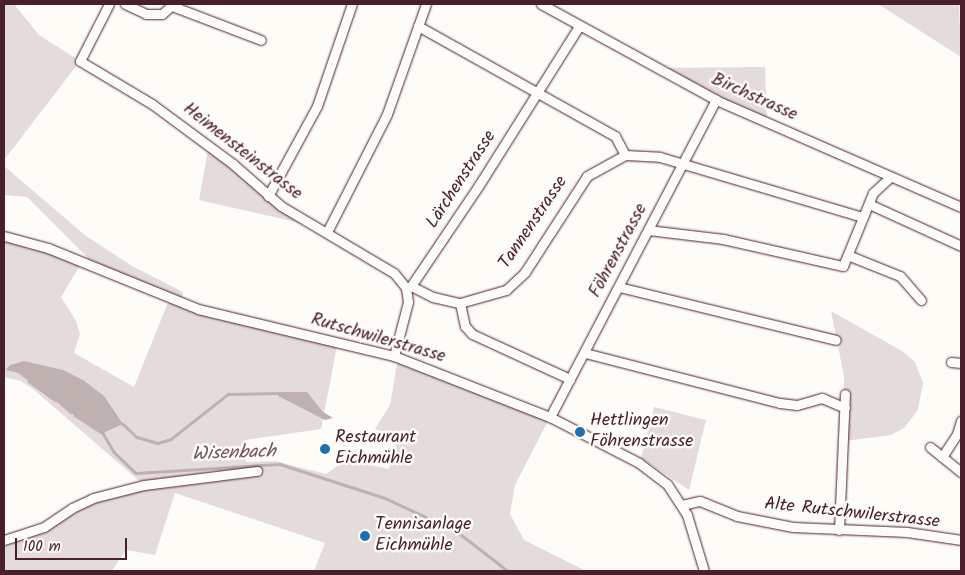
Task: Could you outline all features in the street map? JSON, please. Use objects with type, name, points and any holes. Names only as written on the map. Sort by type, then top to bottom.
[{"type":"street","name":"Heimensteinstrasse","points":[[109,4],[80,61],[181,125],[234,164],[268,196],[394,273],[408,287]]},
{"type":"street","points":[[125,4],[146,14],[162,14],[172,5],[261,40]]},
{"type":"street","points":[[268,196],[317,106],[352,4]]},
{"type":"street","points":[[327,232],[387,114],[426,4]]},
{"type":"street","name":"Birchstrasse","points":[[541,4],[716,100],[961,207]]},
{"type":"street","points":[[418,26],[615,136],[625,155]]},
{"type":"street","name":"Lärchenstrasse","points":[[408,287],[538,92],[579,26]]},
{"type":"street","name":"Föhrenstrasse","points":[[550,417],[716,100]]},
{"type":"street","name":"Tannenstrasse","points":[[408,287],[433,297],[460,303],[506,290],[524,272],[587,176],[625,155],[650,155],[862,217]]},
{"type":"street","points":[[648,230],[723,238],[843,266],[850,256],[862,217],[873,193],[890,177]]},
{"type":"street","points":[[869,204],[961,246]]},
{"type":"street","name":"Rutschwilerstrasse","points":[[4,236],[48,248],[198,309],[394,356],[550,417],[655,474],[667,484],[682,505],[704,571]]},
{"type":"street","points":[[850,256],[900,276],[921,300]]},
{"type":"street","points":[[394,356],[408,302],[408,287]]},
{"type":"street","points":[[619,287],[836,340]]},
{"type":"street","points":[[460,303],[465,326],[472,334],[570,379]]},
{"type":"street","points":[[585,353],[780,403],[797,405],[822,398],[845,408]]},
{"type":"street","points":[[952,362],[961,363]]},
{"type":"street","points":[[839,530],[845,394]]},
{"type":"street","points":[[942,457],[957,434],[961,421]]},
{"type":"street","points":[[930,447],[961,472]]},
{"type":"street","points":[[4,540],[44,527],[72,508],[93,498],[144,485],[257,471]]},
{"type":"street","name":"Alte Rutschwilerstrasse","points":[[682,505],[700,502],[765,523],[839,530],[907,532],[961,540]]},
{"type":"shaded area","points":[[4,4],[14,4],[39,35],[80,61],[4,160]]},
{"type":"shaded area","points":[[878,4],[959,4],[961,57]]},
{"type":"shaded area","points":[[765,67],[767,122],[654,68]]},
{"type":"shaded area","points":[[209,145],[268,196],[318,227],[199,200]]},
{"type":"shaded area","points":[[4,166],[86,236],[132,266],[183,292],[181,304],[338,341],[321,429],[245,440],[246,462],[275,461],[326,474],[346,460],[389,469],[398,437],[375,429],[390,405],[398,358],[550,417],[515,485],[510,514],[524,540],[586,571],[314,571],[325,543],[175,493],[155,555],[126,550],[112,571],[4,571],[4,540],[24,535],[72,508],[144,485],[33,389],[21,381],[4,377],[4,236],[82,262],[61,297],[76,321],[80,334],[74,353],[134,387],[169,300],[90,266],[90,260],[27,197],[4,195]],"holes":[[[289,392],[307,392],[321,417],[278,396]]]},
{"type":"shaded area","points":[[831,311],[902,351],[915,362],[923,383],[918,410],[904,428],[891,435],[844,441],[844,376]]},
{"type":"shaded area","points":[[24,361],[63,370],[83,380],[104,396],[123,424],[103,433],[94,430],[18,373],[6,370],[10,365]]},
{"type":"shaded area","points":[[278,392],[307,392],[323,412],[333,418],[325,420],[278,396]]},
{"type":"shaded area","points":[[654,407],[706,420],[689,490],[641,458]]},
{"type":"waterway","name":"Wisenbach","points":[[29,381],[55,400]]},
{"type":"waterway","points":[[123,424],[137,437],[158,443],[171,439],[228,394],[278,393]]},
{"type":"waterway","name":"Wisenbach","points":[[62,404],[71,412]]},
{"type":"waterway","name":"Wisenbach","points":[[75,415],[103,433],[114,452],[136,473],[280,464],[385,498],[411,510],[459,533],[508,571]]},
{"type":"place","name":"Hettlingen Föhrenstrasse","points":[[580,432]]},
{"type":"place","name":"Restaurant Eichmühle","points":[[325,449]]},
{"type":"place","name":"Tennisanlage Eichmühle","points":[[365,536]]}]
